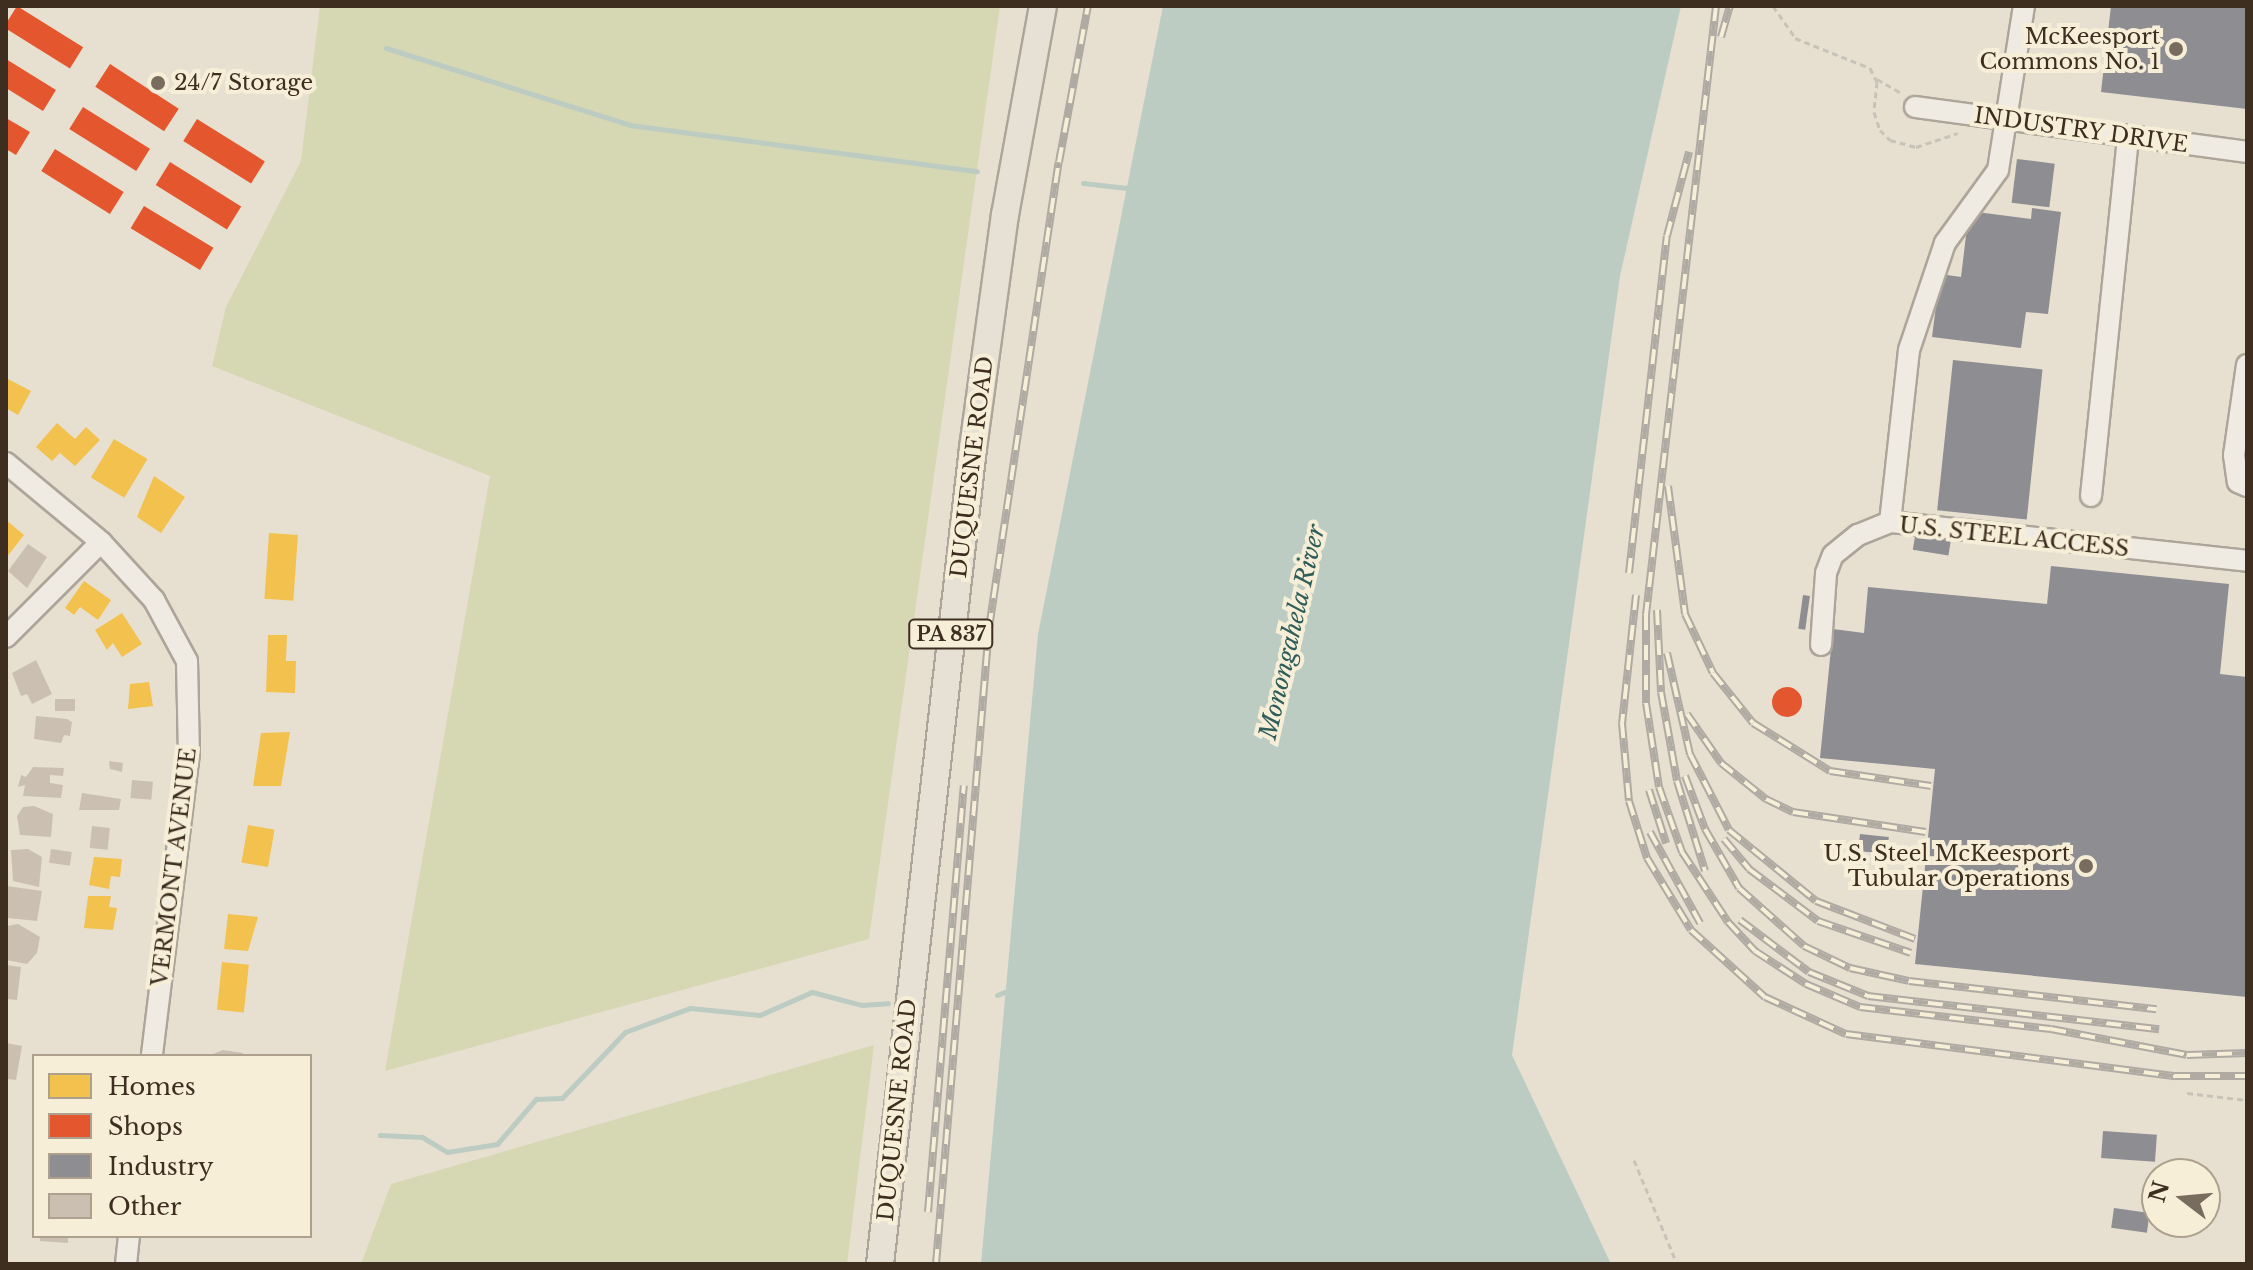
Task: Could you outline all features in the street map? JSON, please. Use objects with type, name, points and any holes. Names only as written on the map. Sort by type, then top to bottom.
[{"type":"main road","name":"DUQUESNE ROAD","points":[[880,1264],[973,448],[1005,215],[1043,6]]},
{"type":"street","points":[[1890,522],[1902,389],[1912,339],[1945,243],[1998,170],[2009,120],[2024,6]]},
{"type":"street","name":"INDUSTRY DRIVE","points":[[1915,107],[2247,152]]},
{"type":"street","points":[[2091,496],[2128,136]]},
{"type":"street","points":[[2247,365],[2234,455],[2238,482],[2247,486]]},
{"type":"street","name":"VERMONT AVENUE","points":[[6,463],[101,542],[154,600],[187,661],[189,753],[152,1054]]},
{"type":"street","name":"U.S. STEEL ACCESS","points":[[1821,645],[1826,573],[1833,555],[1858,535],[1890,522],[2247,561]]},
{"type":"street","points":[[6,637],[101,542]]},
{"type":"street","points":[[126,1264],[129,1238]]},
{"type":"path","points":[[1875,78],[1896,88],[1915,107]]},
{"type":"path","points":[[2187,1093],[2247,1100]]},
{"type":"path","points":[[1634,1160],[1677,1264]]},
{"type":"green space","points":[[320,6],[1000,6],[869,939],[385,1071],[490,476],[212,366],[226,307],[301,161]]},
{"type":"green space","points":[[874,1045],[847,1264],[361,1264],[391,1184]]},
{"type":"water","name":"Monongahela River","points":[[1163,6],[1681,6],[1620,276],[1512,1055],[1611,1264],[981,1264],[1038,634]]},
{"type":"building: Homes","points":[[6,378],[31,391],[18,415],[6,408]]},
{"type":"building: Homes","points":[[57,423],[75,439],[86,427],[100,440],[75,466],[60,453],[52,461],[36,447]]},
{"type":"building: Homes","points":[[114,439],[147,459],[124,498],[91,478]]},
{"type":"building: Homes","points":[[154,476],[185,497],[161,533],[137,517]]},
{"type":"building: Homes","points":[[6,520],[24,535],[6,558]]},
{"type":"building: Homes","points":[[269,533],[298,535],[293,601],[264,599]]},
{"type":"building: Homes","points":[[84,581],[111,600],[98,620],[80,607],[74,615],[65,608]]},
{"type":"building: Homes","points":[[122,613],[142,644],[122,657],[113,643],[107,650],[95,630]]},
{"type":"building: Homes","points":[[268,635],[287,635],[286,661],[296,661],[295,693],[266,692]]},
{"type":"building: Homes","points":[[149,682],[153,706],[128,709],[130,684]]},
{"type":"building: Homes","points":[[290,732],[281,786],[253,786],[261,733]]},
{"type":"building: Homes","points":[[248,825],[275,830],[268,867],[241,862]]},
{"type":"building: Homes","points":[[94,857],[122,859],[120,877],[111,876],[109,889],[89,885]]},
{"type":"building: Homes","points":[[88,896],[111,896],[109,907],[117,908],[113,930],[84,928]]},
{"type":"building: Homes","points":[[228,914],[258,917],[248,951],[224,949]]},
{"type":"building: Homes","points":[[222,962],[249,965],[244,1013],[217,1010]]},
{"type":"building: Shops","points":[[17,6],[83,47],[70,69],[6,29]]},
{"type":"building: Shops","points":[[6,59],[56,90],[43,111],[6,88]]},
{"type":"building: Shops","points":[[110,64],[179,109],[164,131],[95,87]]},
{"type":"building: Shops","points":[[83,107],[150,149],[136,171],[69,129]]},
{"type":"building: Shops","points":[[6,118],[30,132],[16,155],[6,149]]},
{"type":"building: Shops","points":[[197,119],[265,161],[251,183],[183,141]]},
{"type":"building: Shops","points":[[55,149],[124,192],[110,214],[41,171]]},
{"type":"building: Shops","points":[[170,162],[241,207],[227,229],[156,185]]},
{"type":"building: Shops","points":[[144,206],[213,248],[200,270],[131,228]]},
{"type":"building: Shops","points":[[1787,687],[1793,688],[1801,696],[1801,708],[1793,716],[1787,717],[1781,716],[1773,708],[1772,702],[1773,696],[1781,688]]},
{"type":"building: Industry","name":"McKeesport Commons No. 1","points":[[2111,6],[2247,6],[2247,109],[2101,92]]},
{"type":"building: Industry","points":[[2017,159],[2055,164],[2049,207],[2012,203]]},
{"type":"building: Industry","points":[[2032,208],[2061,212],[2048,314],[2026,312],[2021,348],[1932,337],[1940,274],[1961,277],[1969,211],[2031,219]]},
{"type":"building: Industry","points":[[1953,360],[2043,369],[2027,520],[1937,510]]},
{"type":"building: Industry","points":[[1916,530],[1952,536],[1948,555],[1913,550]]},
{"type":"building: Industry","name":"U.S. Steel McKeesport Tubular Operations","points":[[2051,566],[2229,584],[2220,674],[2247,677],[2247,997],[1915,964],[1935,769],[1820,758],[1833,629],[1864,633],[1868,587],[2047,604]]},
{"type":"building: Industry","points":[[1803,595],[1810,596],[1805,630],[1798,629]]},
{"type":"building: Industry","points":[[1860,834],[1889,837],[1887,854],[1858,851]]},
{"type":"building: Industry","points":[[2103,1131],[2157,1135],[2155,1158],[2141,1158],[2141,1161],[2101,1158]]},
{"type":"building: Industry","points":[[2114,1208],[2141,1212],[2141,1232],[2111,1228]]},
{"type":"building: Other","points":[[28,544],[47,557],[27,588],[8,571]]},
{"type":"building: Other","points":[[36,660],[52,694],[32,704],[27,694],[21,696],[12,673]]},
{"type":"building: Other","points":[[55,699],[75,699],[75,711],[55,711]]},
{"type":"building: Other","points":[[36,716],[67,719],[72,722],[70,736],[64,735],[61,743],[34,739]]},
{"type":"building: Other","points":[[109,761],[123,763],[122,772],[110,769]]},
{"type":"building: Other","points":[[33,767],[64,768],[63,776],[50,775],[50,783],[63,785],[61,798],[23,796],[25,785],[18,787],[21,775],[26,777]]},
{"type":"building: Other","points":[[132,780],[153,782],[151,800],[130,798]]},
{"type":"building: Other","points":[[82,793],[121,799],[119,810],[79,810]]},
{"type":"building: Other","points":[[34,806],[53,814],[51,837],[20,835],[17,816],[23,807]]},
{"type":"building: Other","points":[[92,826],[110,828],[108,850],[90,848]]},
{"type":"building: Other","points":[[28,849],[42,857],[39,887],[13,881],[11,850]]},
{"type":"building: Other","points":[[51,849],[72,852],[70,866],[49,863]]},
{"type":"building: Other","points":[[7,886],[42,891],[37,921],[8,918]]},
{"type":"building: Other","points":[[18,924],[40,937],[37,953],[27,964],[6,960],[7,926]]},
{"type":"building: Other","points":[[6,965],[21,967],[17,1000],[6,999]]},
{"type":"building: Other","points":[[6,1043],[22,1046],[16,1080],[6,1079]]},
{"type":"building: Other","points":[[223,1050],[243,1053],[243,1054],[213,1054]]},
{"type":"building: Other","points":[[40,1238],[68,1238],[68,1243],[40,1241]]},
{"type":"waterway","points":[[386,48],[630,125],[977,171]]},
{"type":"waterway","points":[[1083,183],[1127,188]]},
{"type":"waterway","points":[[380,1135],[422,1137],[447,1152],[497,1144],[536,1099],[562,1098],[625,1032],[690,1008],[760,1015],[812,992],[862,1005],[888,1003]]},
{"type":"waterway","points":[[997,995],[1005,992]]},
{"type":"railway","points":[[936,1264],[989,628],[1059,162],[1088,6]]},
{"type":"railway","points":[[1716,6],[1646,615],[1646,703],[1659,787],[1682,852],[1728,922],[1755,951],[1806,984],[1860,1007],[2051,1029],[2187,1055],[2247,1053]]},
{"type":"railway","points":[[1721,37],[1730,6]]},
{"type":"railway","points":[[1629,573],[1667,236],[1689,152]]},
{"type":"railway","points":[[1668,486],[1685,614],[1713,673],[1753,723],[1830,771],[1931,786]]},
{"type":"railway","points":[[1636,595],[1622,723],[1629,801],[1647,858],[1691,930],[1765,997],[1846,1034],[2175,1076],[2247,1076]]},
{"type":"railway","points":[[1657,610],[1661,692],[1677,781],[1705,871]]},
{"type":"railway","points":[[1667,653],[1690,754],[1729,830],[1816,901],[1915,939]]},
{"type":"railway","points":[[1687,714],[1721,763],[1766,799],[1793,812],[1925,832]]},
{"type":"railway","points":[[1685,776],[1705,829],[1739,888],[1804,946],[1850,968],[1909,981],[2156,1009]]},
{"type":"railway","points":[[928,1212],[964,786]]},
{"type":"railway","points":[[1649,790],[1666,843]]},
{"type":"railway","points":[[1650,832],[1700,923]]},
{"type":"railway","points":[[1724,839],[1749,869],[1818,921],[1911,953]]},
{"type":"railway","points":[[1740,920],[1809,972],[1868,996],[2159,1029]]},
{"type":"place","name":"McKeesport Commons No. 1","points":[[2176,49]]},
{"type":"place","name":"24/7 Storage","points":[[158,83]]},
{"type":"place","name":"U.S. Steel McKeesport Tubular Operations","points":[[2086,866]]}]
